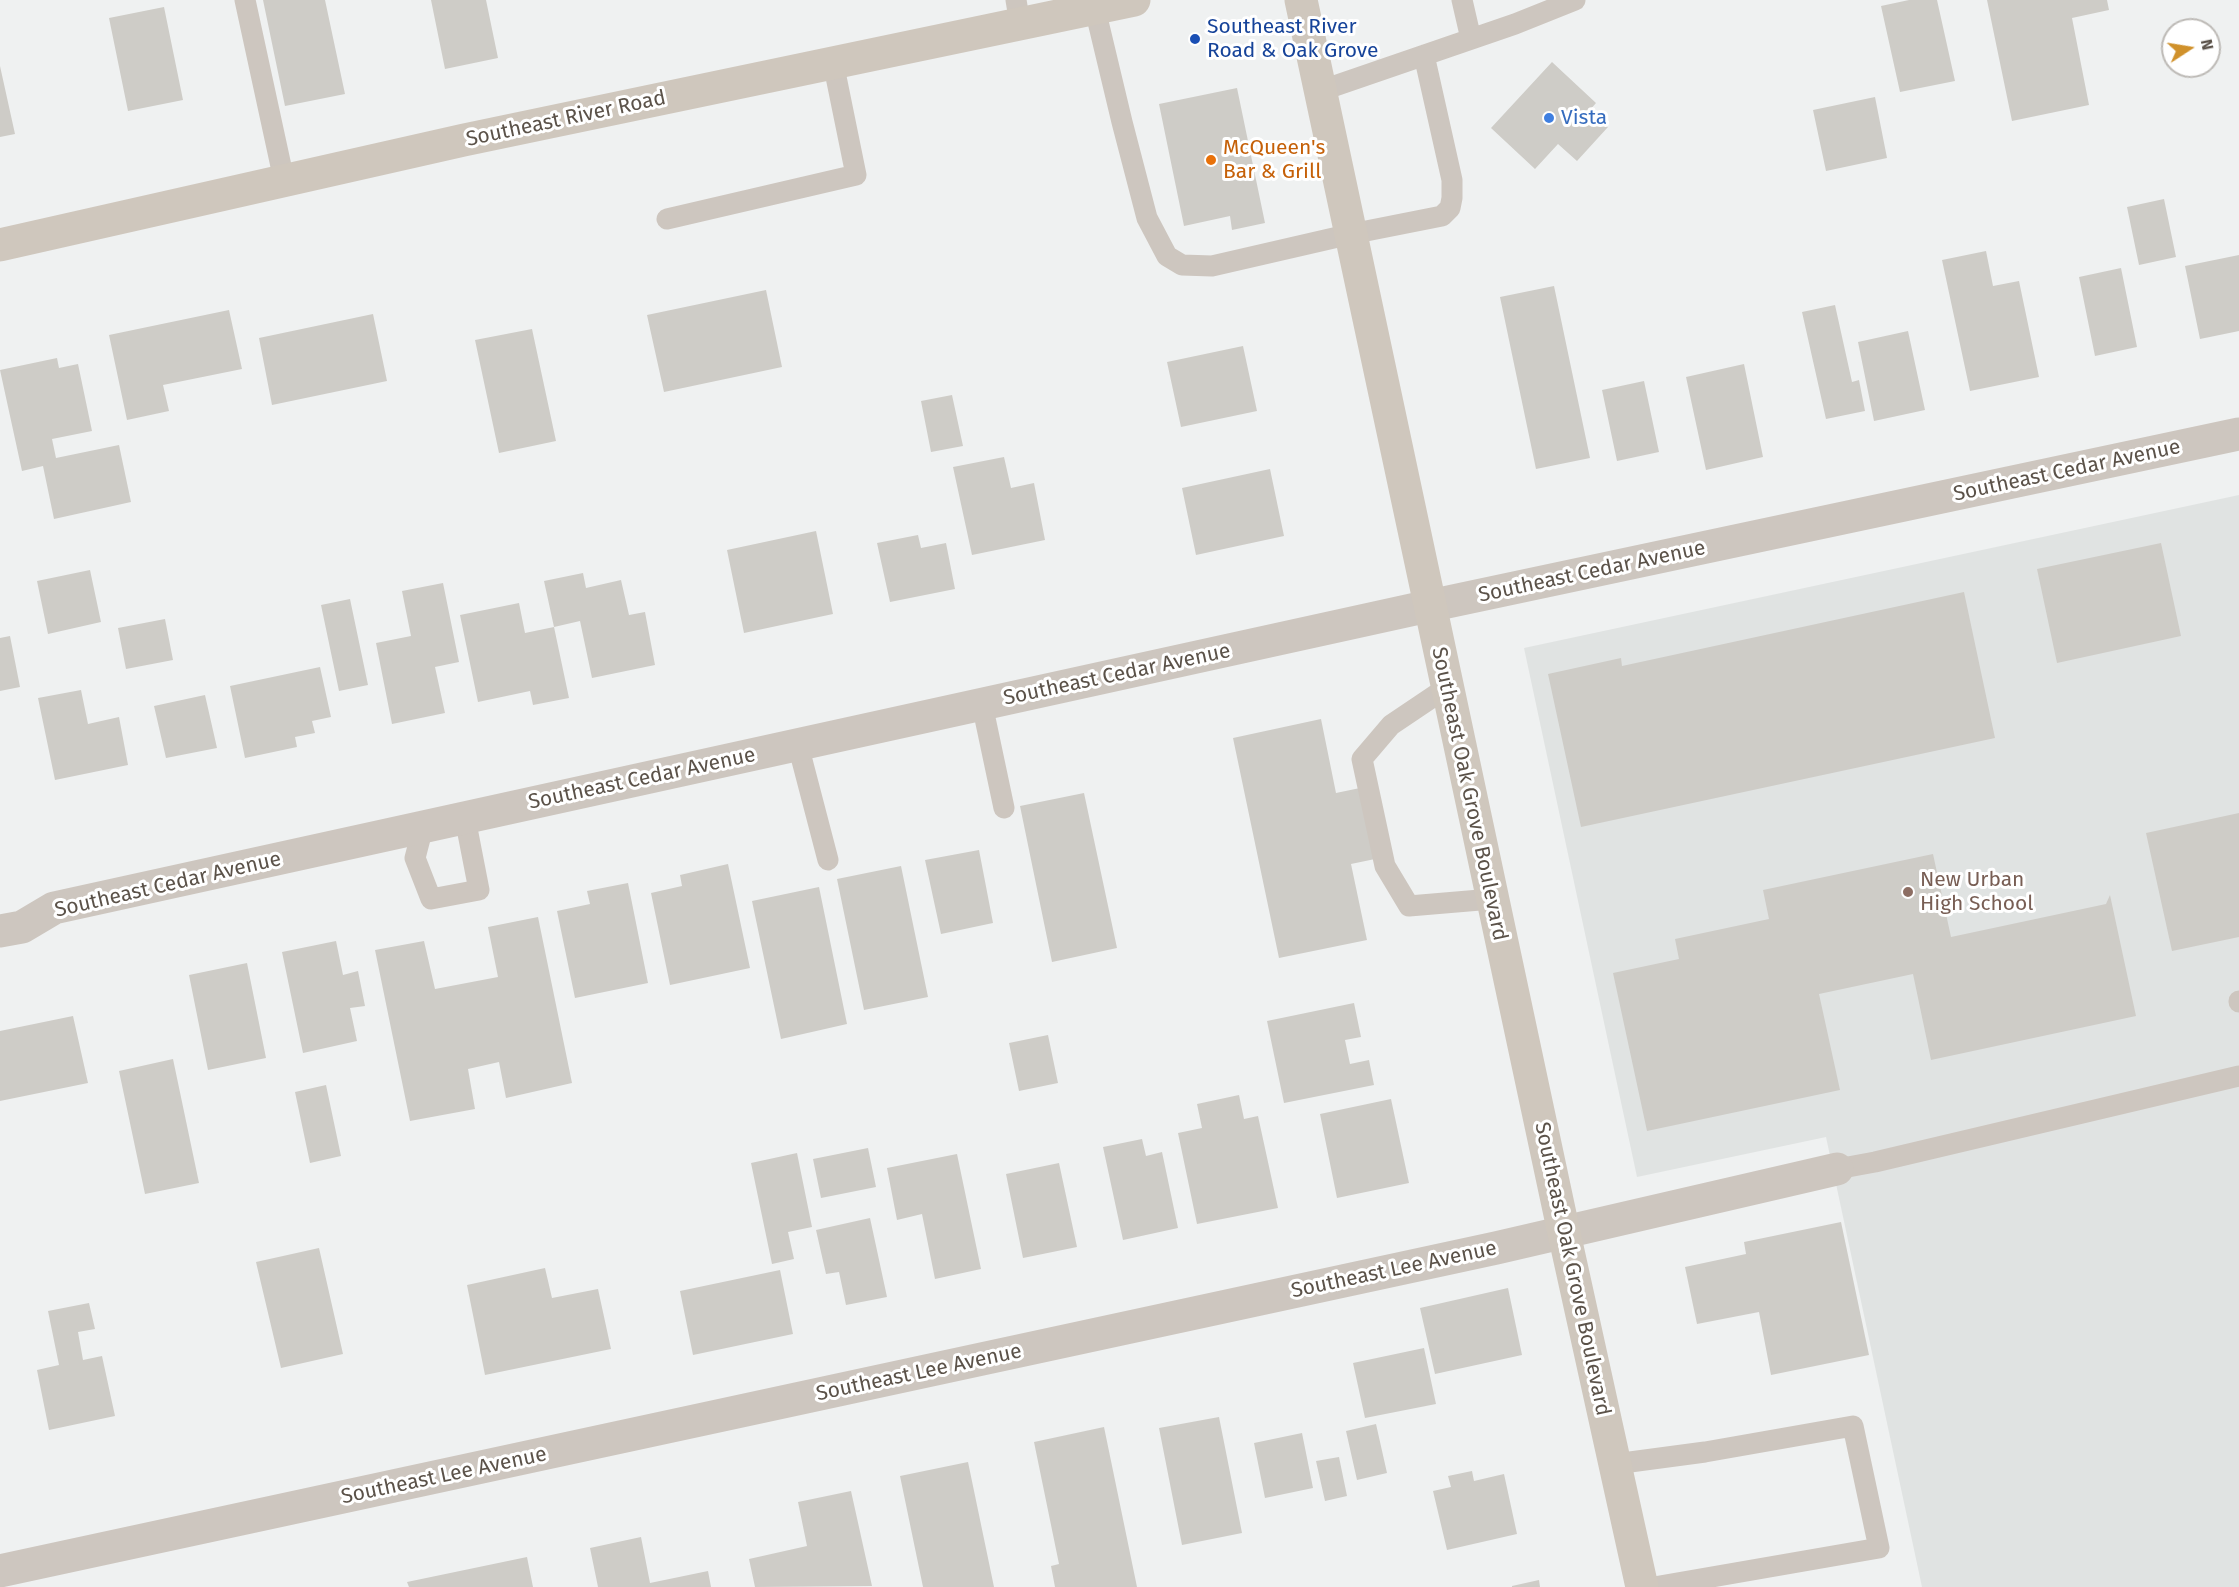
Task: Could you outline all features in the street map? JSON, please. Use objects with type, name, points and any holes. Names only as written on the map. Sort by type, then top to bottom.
[{"type":"street","name":"Southeast River Road","points":[[0,244],[284,180],[833,62],[1018,12],[1095,9],[1134,0]]},
{"type":"street","name":"Southeast Oak Grove Boulevard","points":[[1301,0],[1446,688],[1642,1587]]},
{"type":"street","name":"Southeast Cedar Avenue","points":[[0,931],[22,927],[54,908],[1429,606],[2239,434]]},
{"type":"street","name":"Southeast Lee Avenue","points":[[0,1571],[1564,1233],[1837,1169]]},
{"type":"lane","points":[[245,0],[284,180]]},
{"type":"lane","points":[[1462,0],[1471,39]]},
{"type":"lane","points":[[1320,90],[1471,39],[1575,0]]},
{"type":"lane","points":[[1095,9],[1147,218],[1167,256],[1182,265],[1212,266],[1442,216],[1450,208],[1452,180],[1424,55]]},
{"type":"lane","points":[[668,219],[856,175],[833,62]]},
{"type":"lane","points":[[1446,688],[1391,724],[1362,759],[1385,866],[1408,906],[1492,899]]},
{"type":"lane","points":[[982,704],[1004,808]]},
{"type":"lane","points":[[798,745],[828,860]]},
{"type":"lane","points":[[423,827],[416,858],[431,898],[479,890],[465,818]]},
{"type":"lane","points":[[1837,1169],[2239,1076]]},
{"type":"lane","points":[[1615,1464],[1705,1452],[1853,1426],[1880,1548],[1654,1587]]},
{"type":"shaded area","name":"New Urban High School","points":[[2239,495],[2239,1587],[1922,1587],[1826,1137],[1637,1177],[1524,648]]},
{"type":"building","points":[[263,0],[325,0],[345,94],[285,106]]},
{"type":"building","points":[[431,0],[486,0],[498,58],[445,69]]},
{"type":"building","points":[[1909,0],[1937,0],[1955,81],[1900,92],[1881,6]]},
{"type":"building","points":[[1987,0],[2107,0],[2109,10],[2072,18],[2089,105],[2012,121]]},
{"type":"building","points":[[164,7],[183,100],[128,111],[109,18]]},
{"type":"building","name":"Vista","points":[[1552,62],[1596,103],[1590,110],[1608,127],[1577,161],[1558,144],[1535,169],[1491,128]]},
{"type":"building","points":[[0,66],[15,134],[0,137]]},
{"type":"building","name":"McQueen's Bar & Grill","points":[[1237,88],[1265,223],[1232,230],[1230,216],[1184,226],[1159,104]]},
{"type":"building","points":[[1875,97],[1887,158],[1826,171],[1813,110]]},
{"type":"building","points":[[2164,199],[2176,257],[2139,265],[2127,207]]},
{"type":"building","points":[[1986,251],[1993,286],[2019,281],[2039,377],[1970,391],[1942,260]]},
{"type":"building","points":[[2239,255],[2239,331],[2200,339],[2185,266]]},
{"type":"building","points":[[2121,268],[2137,347],[2095,356],[2079,277]]},
{"type":"building","points":[[1554,286],[1590,458],[1536,469],[1500,297]]},
{"type":"building","points":[[766,290],[782,367],[664,392],[647,315]]},
{"type":"building","points":[[1835,305],[1852,382],[1859,380],[1865,411],[1826,419],[1802,312]]},
{"type":"building","points":[[229,310],[242,369],[163,385],[169,411],[127,420],[109,335]]},
{"type":"building","points":[[373,314],[387,381],[272,405],[259,338]]},
{"type":"building","points":[[532,329],[556,441],[499,453],[475,340]]},
{"type":"building","points":[[1908,331],[1925,410],[1874,421],[1858,342]]},
{"type":"building","points":[[1243,346],[1257,411],[1181,427],[1167,362]]},
{"type":"building","points":[[57,358],[59,368],[78,364],[92,431],[52,439],[56,458],[119,445],[131,502],[54,519],[43,466],[22,471],[0,370]]},
{"type":"building","points":[[1744,364],[1763,457],[1706,470],[1686,377]]},
{"type":"building","points":[[1644,381],[1659,452],[1617,461],[1602,390]]},
{"type":"building","points":[[952,395],[963,446],[931,452],[921,401]]},
{"type":"building","points":[[1004,457],[1011,488],[1034,483],[1045,540],[972,555],[953,467]]},
{"type":"building","points":[[1270,469],[1284,536],[1196,555],[1182,488]]},
{"type":"building","points":[[816,531],[833,614],[744,633],[727,550]]},
{"type":"building","points":[[918,535],[921,548],[946,543],[955,589],[890,602],[877,543]]},
{"type":"building","points":[[2161,543],[2181,636],[2057,663],[2037,569]]},
{"type":"building","points":[[90,570],[101,622],[48,634],[37,581]]},
{"type":"building","points":[[583,573],[586,588],[621,580],[629,615],[645,612],[655,665],[592,678],[580,621],[554,627],[544,581]]},
{"type":"building","points":[[443,583],[459,662],[435,667],[445,713],[392,724],[376,643],[411,636],[402,591]]},
{"type":"building","points":[[1964,592],[1995,738],[1581,827],[1548,674],[1621,658],[1622,666]]},
{"type":"building","points":[[350,599],[368,685],[339,691],[321,605]]},
{"type":"building","points":[[519,603],[525,633],[554,627],[569,698],[533,705],[530,691],[478,702],[460,615]]},
{"type":"building","points":[[165,619],[173,660],[126,669],[118,628]]},
{"type":"building","points":[[10,636],[20,687],[0,691],[0,638]]},
{"type":"building","points":[[320,667],[331,717],[312,721],[315,733],[295,737],[297,747],[245,758],[230,686]]},
{"type":"building","points":[[81,690],[88,724],[119,717],[128,765],[55,780],[38,698]]},
{"type":"building","points":[[205,695],[217,748],[166,758],[154,706]]},
{"type":"building","points":[[1321,719],[1336,793],[1360,788],[1375,859],[1351,864],[1367,940],[1279,958],[1233,738]]},
{"type":"building","points":[[1084,793],[1117,948],[1052,962],[1020,806]]},
{"type":"building","points":[[2239,813],[2239,937],[2172,951],[2146,833]]},
{"type":"building","points":[[979,850],[993,923],[941,934],[925,860]]},
{"type":"building","points":[[1933,854],[1951,937],[2106,904],[2110,895],[2136,1016],[1931,1060],[1913,974],[1819,994],[1840,1090],[1647,1131],[1613,973],[1679,959],[1675,939],[1769,919],[1763,890]]},
{"type":"building","points":[[728,864],[750,968],[670,985],[651,893],[682,886],[680,875]]},
{"type":"building","points":[[901,866],[928,997],[864,1010],[837,879]]},
{"type":"building","points":[[628,883],[648,983],[575,998],[557,911],[590,904],[587,891]]},
{"type":"building","points":[[819,887],[847,1024],[781,1039],[752,901]]},
{"type":"building","points":[[538,917],[572,1083],[506,1098],[499,1062],[468,1069],[475,1109],[410,1121],[375,950],[424,941],[435,989],[498,977],[488,927]]},
{"type":"building","points":[[336,941],[343,975],[358,971],[365,1006],[350,1008],[357,1041],[303,1053],[282,952]]},
{"type":"building","points":[[247,963],[266,1058],[208,1070],[189,975]]},
{"type":"building","points":[[1354,1003],[1361,1037],[1345,1040],[1350,1064],[1369,1060],[1374,1085],[1284,1103],[1267,1021]]},
{"type":"building","points":[[73,1016],[88,1083],[0,1101],[0,1031]]},
{"type":"building","points":[[1048,1035],[1058,1083],[1019,1091],[1009,1043]]},
{"type":"building","points":[[173,1059],[199,1183],[145,1194],[119,1071]]},
{"type":"building","points":[[326,1085],[341,1156],[310,1163],[295,1092]]},
{"type":"building","points":[[1239,1095],[1244,1119],[1258,1116],[1278,1208],[1197,1224],[1178,1133],[1202,1128],[1197,1104]]},
{"type":"building","points":[[1391,1099],[1409,1183],[1337,1198],[1320,1114]]},
{"type":"building","points":[[1142,1139],[1146,1156],[1162,1152],[1178,1228],[1123,1240],[1103,1147]]},
{"type":"building","points":[[868,1148],[876,1187],[821,1198],[813,1159]]},
{"type":"building","points":[[797,1153],[812,1227],[788,1232],[794,1259],[772,1264],[751,1163]]},
{"type":"building","points":[[957,1154],[981,1269],[935,1279],[922,1214],[897,1220],[887,1168]]},
{"type":"building","points":[[1059,1163],[1077,1247],[1023,1258],[1006,1174]]},
{"type":"building","points":[[870,1218],[887,1297],[846,1305],[839,1272],[826,1274],[816,1230]]},
{"type":"building","points":[[1841,1222],[1869,1355],[1771,1375],[1759,1312],[1697,1324],[1685,1267],[1746,1254],[1744,1242]]},
{"type":"building","points":[[319,1248],[343,1354],[281,1368],[256,1262]]},
{"type":"building","points":[[545,1268],[552,1298],[598,1289],[611,1349],[485,1375],[467,1285]]},
{"type":"building","points":[[780,1270],[793,1334],[693,1355],[680,1291]]},
{"type":"building","points":[[1508,1288],[1522,1355],[1435,1374],[1420,1308]]},
{"type":"building","points":[[89,1303],[95,1329],[78,1332],[83,1360],[102,1356],[115,1416],[49,1430],[37,1370],[59,1365],[48,1311]]},
{"type":"building","points":[[1424,1348],[1436,1404],[1365,1418],[1353,1363]]},
{"type":"building","points":[[1219,1417],[1242,1533],[1182,1545],[1159,1428]]},
{"type":"building","points":[[1376,1424],[1387,1473],[1357,1480],[1346,1431]]},
{"type":"building","points":[[1104,1427],[1137,1587],[1055,1587],[1051,1566],[1059,1564],[1034,1442]]},
{"type":"building","points":[[1302,1433],[1313,1488],[1265,1498],[1254,1443]]},
{"type":"building","points":[[1339,1457],[1347,1496],[1325,1501],[1316,1461]]},
{"type":"building","points":[[968,1462],[994,1587],[923,1587],[900,1476]]},
{"type":"building","points":[[1472,1471],[1474,1481],[1504,1474],[1517,1534],[1447,1550],[1433,1491],[1451,1487],[1448,1476]]},
{"type":"building","points":[[851,1491],[872,1586],[755,1587],[749,1559],[807,1546],[798,1502]]},
{"type":"building","points":[[641,1537],[650,1583],[708,1571],[711,1587],[598,1587],[590,1548]]},
{"type":"building","points":[[527,1557],[533,1587],[409,1587],[407,1582]]},
{"type":"building","points":[[1539,1580],[1540,1587],[1512,1587],[1512,1586]]},
{"type":"place","name":"Southeast River Road & Oak Grove","points":[[1195,39]]},
{"type":"place","name":"Vista","points":[[1549,118]]},
{"type":"place","name":"McQueen's Bar & Grill","points":[[1211,160]]},
{"type":"place","name":"New Urban High School","points":[[1908,892]]}]
